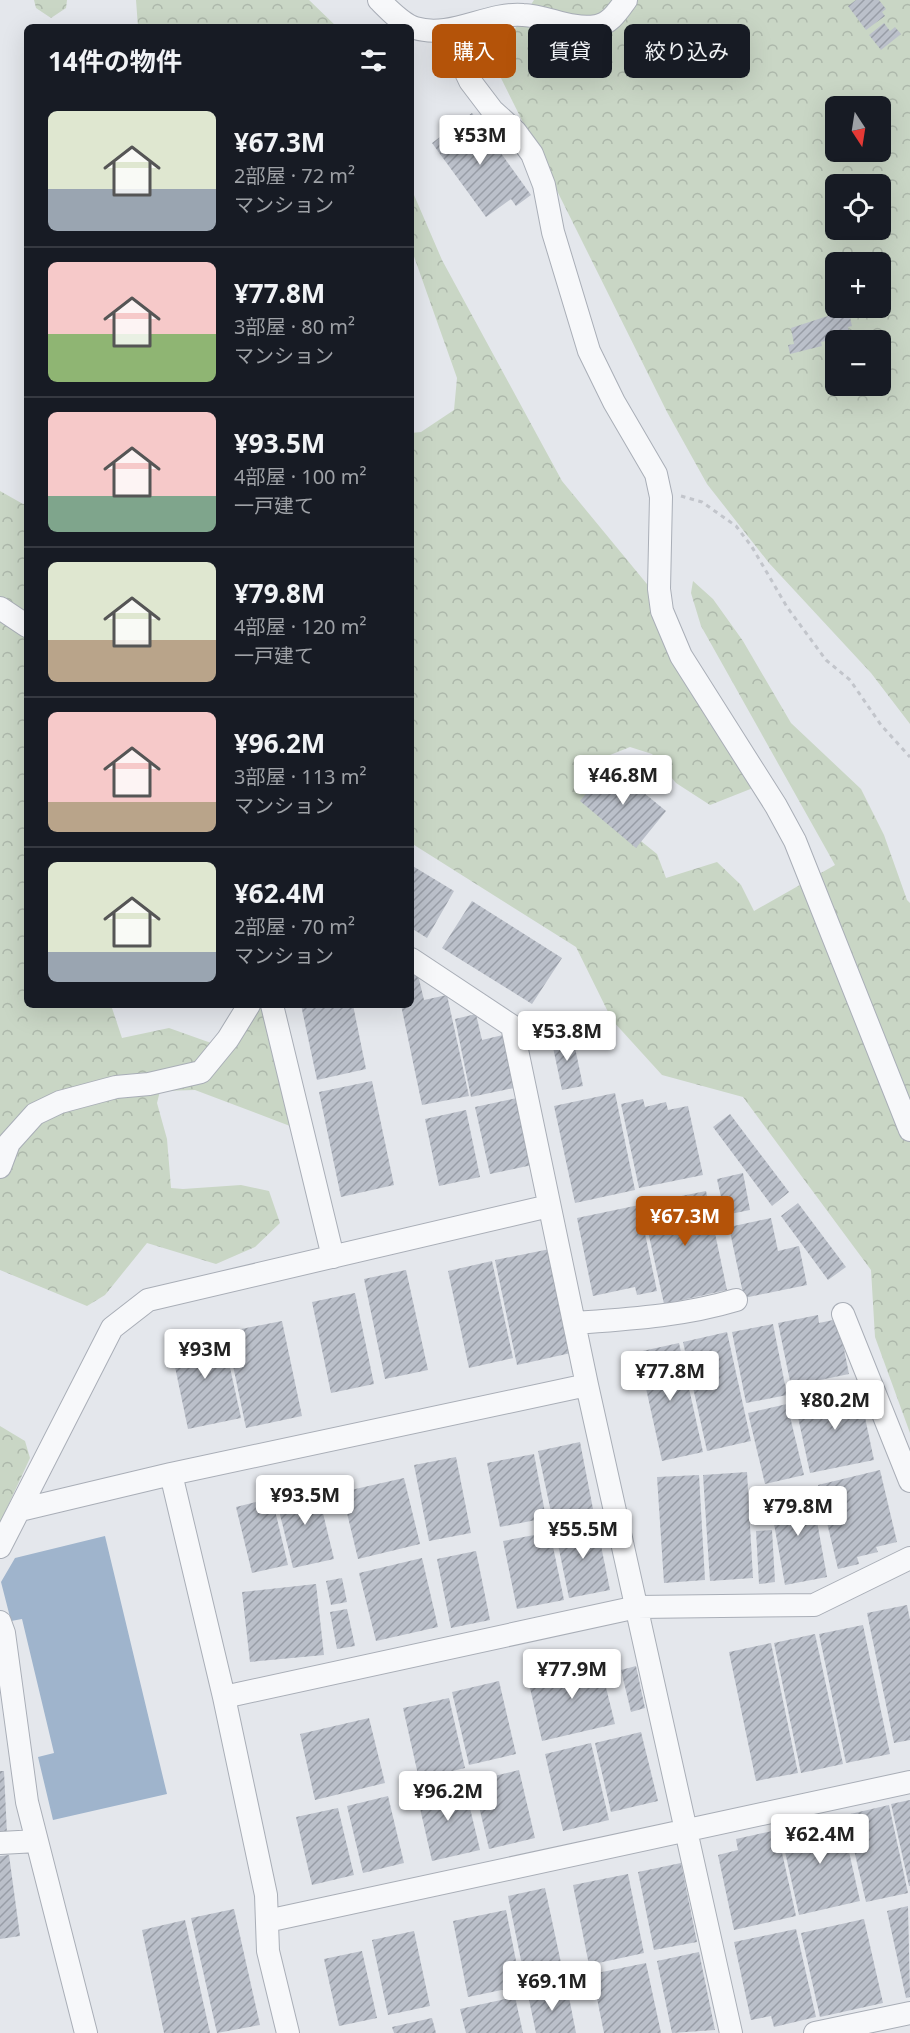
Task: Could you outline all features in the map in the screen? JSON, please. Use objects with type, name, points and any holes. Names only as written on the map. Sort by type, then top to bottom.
[{"type":"street","points":[[380,0],[408,24]]},
{"type":"street","points":[[467,24],[494,16],[524,15],[567,26],[597,26],[611,20],[626,0]]},
{"type":"street","points":[[414,28],[432,31]]},
{"type":"street","points":[[469,78],[492,110],[515,131],[532,154],[544,185],[553,232],[589,351],[614,402],[656,474],[661,497],[657,569],[662,611],[681,656],[776,806],[795,841],[910,1130]]},
{"type":"street","points":[[0,608],[24,624]]},
{"type":"street","points":[[414,961],[512,1026],[587,1385],[730,2033]]},
{"type":"street","points":[[0,1167],[9,1143],[35,1114],[60,1102],[116,1087],[149,1084],[201,1072],[228,1039],[247,1008]]},
{"type":"street","points":[[273,1008],[333,1257]]},
{"type":"street","points":[[0,1547],[112,1328],[148,1300],[549,1206]]},
{"type":"street","points":[[574,1323],[663,1316],[702,1310],[736,1299]]},
{"type":"street","points":[[843,1314],[910,1481]]},
{"type":"street","points":[[20,1510],[171,1474],[587,1385]]},
{"type":"street","points":[[42,1466],[67,1499]]},
{"type":"street","points":[[171,1474],[224,1697],[266,1895],[268,1951],[288,2033]]},
{"type":"street","points":[[224,1697],[637,1607],[814,1605],[910,1558]]},
{"type":"street","points":[[0,1622],[4,1633],[27,1802],[86,2033]]},
{"type":"street","points":[[267,1921],[910,1782]]},
{"type":"street","points":[[0,1843],[37,1841]]},
{"type":"street","points":[[815,2033],[901,2021]]},
{"type":"path","points":[[661,497],[687,496],[702,502],[736,526],[752,547],[787,607],[826,660],[850,680],[881,725],[910,757]]},
{"type":"green space","points":[[34,0],[67,0],[66,8],[51,18],[36,8]]},
{"type":"green space","points":[[136,0],[309,0],[334,24],[138,24]]},
{"type":"green space","points":[[534,0],[910,0],[910,724],[871,673],[769,563],[707,484],[667,412],[501,78],[516,78],[516,27]]},
{"type":"green space","points":[[414,195],[442,260],[562,481],[656,595],[753,788],[710,805],[676,783],[652,754],[630,747],[590,763],[595,790],[615,820],[657,854],[666,878],[717,862],[741,885],[754,911],[835,865],[701,626],[691,593],[693,581],[713,599],[743,641],[791,723],[861,789],[884,835],[910,903],[910,1433],[875,1337],[871,1270],[743,1097],[662,1075],[612,1020],[576,947],[414,845],[414,433],[421,432],[454,410],[457,378],[414,256]]},
{"type":"green space","points":[[0,491],[24,504],[24,1008],[112,1008],[122,1038],[169,1028],[228,1049],[253,1008],[266,1008],[290,1126],[195,1090],[160,1091],[157,1103],[167,1139],[171,1188],[241,1185],[269,1191],[280,1223],[255,1247],[216,1264],[147,1243],[105,1295],[87,1306],[0,1270]]},
{"type":"green space","points":[[0,1426],[25,1441],[30,1458],[0,1523]]},
{"type":"water","points":[[105,1536],[167,1794],[53,1820],[38,1757],[54,1753],[22,1619],[11,1621],[1,1582],[15,1558]]},
{"type":"building","points":[[856,0],[879,0],[886,9],[882,12],[885,16],[866,30],[848,6]]},
{"type":"building","points":[[884,23],[890,31],[895,27],[901,34],[881,50],[869,35]]},
{"type":"building","points":[[472,113],[531,195],[516,206],[511,199],[486,217],[432,143]]},
{"type":"building","points":[[825,317],[850,318],[852,326],[848,327],[849,330],[825,330],[825,341],[821,342],[822,346],[790,354],[788,345],[794,344],[791,328]]},
{"type":"building","points":[[610,765],[666,811],[636,848],[580,801]]},
{"type":"building","points":[[414,867],[454,891],[427,938],[414,930]]},
{"type":"building","points":[[472,901],[562,958],[532,1004],[442,948]]},
{"type":"building","points":[[418,975],[424,1000],[447,995],[469,1096],[422,1105],[402,1008],[414,1008],[414,976]]},
{"type":"building","points":[[302,1008],[354,1008],[366,1069],[317,1080]]},
{"type":"building","points":[[476,1014],[482,1040],[503,1035],[514,1088],[471,1097],[455,1019]]},
{"type":"building","points":[[572,1033],[583,1086],[562,1090],[551,1038]]},
{"type":"building","points":[[372,1081],[394,1185],[341,1197],[319,1092]]},
{"type":"building","points":[[615,1093],[635,1190],[575,1203],[554,1106]]},
{"type":"building","points":[[517,1098],[532,1165],[490,1174],[475,1107]]},
{"type":"building","points":[[643,1099],[645,1107],[666,1102],[668,1110],[688,1106],[703,1175],[639,1188],[621,1104]]},
{"type":"building","points":[[466,1110],[480,1177],[439,1186],[425,1119]]},
{"type":"building","points":[[730,1114],[789,1192],[772,1206],[713,1127]]},
{"type":"building","points":[[743,1173],[750,1210],[725,1215],[717,1179]]},
{"type":"building","points":[[706,1191],[727,1290],[664,1304],[642,1204]]},
{"type":"building","points":[[798,1203],[846,1267],[828,1280],[781,1216]]},
{"type":"building","points":[[639,1205],[657,1291],[637,1295],[635,1287],[593,1296],[577,1218]]},
{"type":"building","points":[[771,1218],[778,1251],[799,1246],[807,1285],[744,1298],[729,1227]]},
{"type":"building","points":[[550,1249],[571,1353],[517,1365],[495,1260]]},
{"type":"building","points":[[492,1261],[513,1358],[469,1368],[448,1271]]},
{"type":"building","points":[[406,1270],[428,1370],[385,1379],[364,1279]]},
{"type":"building","points":[[355,1293],[374,1384],[331,1393],[312,1302]]},
{"type":"building","points":[[818,1315],[819,1323],[838,1319],[849,1374],[791,1386],[778,1323]]},
{"type":"building","points":[[282,1321],[302,1416],[246,1428],[226,1332]]},
{"type":"building","points":[[773,1324],[787,1395],[746,1403],[732,1332]]},
{"type":"building","points":[[222,1331],[241,1418],[188,1429],[170,1343]]},
{"type":"building","points":[[727,1332],[751,1441],[707,1451],[683,1342]]},
{"type":"building","points":[[679,1343],[703,1452],[662,1461],[638,1352]]},
{"type":"building","points":[[859,1389],[874,1460],[810,1473],[795,1403]]},
{"type":"building","points":[[787,1404],[804,1475],[765,1484],[748,1413]]},
{"type":"building","points":[[580,1442],[593,1509],[552,1517],[538,1451]]},
{"type":"building","points":[[534,1454],[546,1518],[500,1527],[487,1463]]},
{"type":"building","points":[[456,1457],[471,1533],[429,1541],[414,1465]]},
{"type":"building","points":[[880,1470],[897,1542],[876,1547],[878,1552],[857,1557],[859,1564],[838,1569],[818,1485]]},
{"type":"building","points":[[747,1472],[753,1578],[710,1581],[703,1475]]},
{"type":"building","points":[[699,1475],[705,1580],[664,1583],[657,1477]]},
{"type":"building","points":[[404,1478],[420,1544],[358,1559],[342,1492]]},
{"type":"building","points":[[316,1484],[334,1559],[293,1568],[275,1494]]},
{"type":"building","points":[[811,1488],[827,1577],[785,1585],[769,1496]]},
{"type":"building","points":[[272,1498],[288,1565],[252,1573],[236,1507]]},
{"type":"building","points":[[766,1505],[767,1524],[753,1525],[752,1506]]},
{"type":"building","points":[[596,1521],[610,1590],[569,1598],[555,1530]]},
{"type":"building","points":[[772,1530],[775,1582],[759,1584],[756,1531]]},
{"type":"building","points":[[550,1532],[564,1600],[517,1609],[503,1541]]},
{"type":"building","points":[[476,1551],[490,1620],[451,1628],[437,1559]]},
{"type":"building","points":[[422,1558],[438,1627],[376,1641],[359,1573]]},
{"type":"building","points":[[342,1578],[347,1602],[331,1605],[326,1581]]},
{"type":"building","points":[[316,1584],[324,1655],[250,1662],[242,1592]]},
{"type":"building","points":[[907,1605],[910,1620],[910,1740],[894,1743],[867,1613]]},
{"type":"building","points":[[347,1609],[355,1646],[337,1649],[330,1612]]},
{"type":"building","points":[[863,1625],[890,1754],[846,1763],[819,1634]]},
{"type":"building","points":[[815,1634],[843,1764],[801,1773],[774,1643]]},
{"type":"building","points":[[771,1643],[798,1773],[756,1781],[729,1652]]},
{"type":"building","points":[[598,1655],[615,1724],[542,1741],[528,1679],[575,1667],[574,1661]]},
{"type":"building","points":[[636,1666],[645,1708],[631,1712],[621,1670]]},
{"type":"building","points":[[499,1681],[516,1754],[469,1765],[452,1692]]},
{"type":"building","points":[[449,1698],[465,1768],[419,1779],[403,1708]]},
{"type":"building","points":[[369,1718],[385,1783],[315,1800],[300,1734]]},
{"type":"building","points":[[641,1732],[658,1801],[611,1812],[595,1743]]},
{"type":"building","points":[[591,1743],[609,1820],[563,1831],[545,1754]]},
{"type":"building","points":[[519,1770],[535,1838],[489,1849],[473,1781]]},
{"type":"building","points":[[0,1771],[4,1771],[7,1834],[0,1835]]},
{"type":"building","points":[[464,1783],[480,1850],[432,1861],[417,1795]]},
{"type":"building","points":[[388,1796],[404,1863],[363,1873],[347,1806]]},
{"type":"building","points":[[910,1800],[910,1886],[909,1886],[891,1804]]},
{"type":"building","points":[[889,1805],[908,1893],[866,1902],[846,1815]]},
{"type":"building","points":[[338,1808],[354,1875],[312,1885],[296,1817]]},
{"type":"building","points":[[841,1816],[860,1901],[799,1915],[780,1829]]},
{"type":"building","points":[[777,1830],[796,1916],[734,1930],[718,1855],[738,1850],[736,1839]]},
{"type":"building","points":[[9,1855],[20,1936],[0,1939],[0,1856]]},
{"type":"building","points":[[681,1863],[697,1942],[654,1950],[638,1872]]},
{"type":"building","points":[[628,1874],[644,1953],[589,1965],[573,1885]]},
{"type":"building","points":[[545,1888],[564,1977],[526,1985],[508,1896]]},
{"type":"building","points":[[908,1906],[910,1997],[906,1998],[887,1911]]},
{"type":"building","points":[[234,1909],[260,2025],[217,2033],[191,1918]]},
{"type":"building","points":[[506,1910],[521,1986],[468,1997],[453,1921]]},
{"type":"building","points":[[864,1919],[883,2003],[820,2017],[801,1933]]},
{"type":"building","points":[[185,1920],[210,2033],[164,2033],[142,1930]]},
{"type":"building","points":[[796,1929],[816,2017],[774,2027],[771,2016],[751,2020],[734,1942]]},
{"type":"building","points":[[414,1931],[430,2006],[388,2015],[372,1940]]},
{"type":"building","points":[[362,1951],[377,2018],[339,2026],[324,1959]]},
{"type":"building","points":[[699,1952],[715,2030],[672,2033],[657,1961]]},
{"type":"building","points":[[646,1963],[661,2033],[604,2033],[592,1974]]},
{"type":"building","points":[[567,1987],[576,2033],[536,2033],[528,1995]]},
{"type":"building","points":[[515,1997],[523,2033],[466,2033],[460,2009]]},
{"type":"building","points":[[432,2018],[436,2033],[394,2033],[392,2027]]}]
